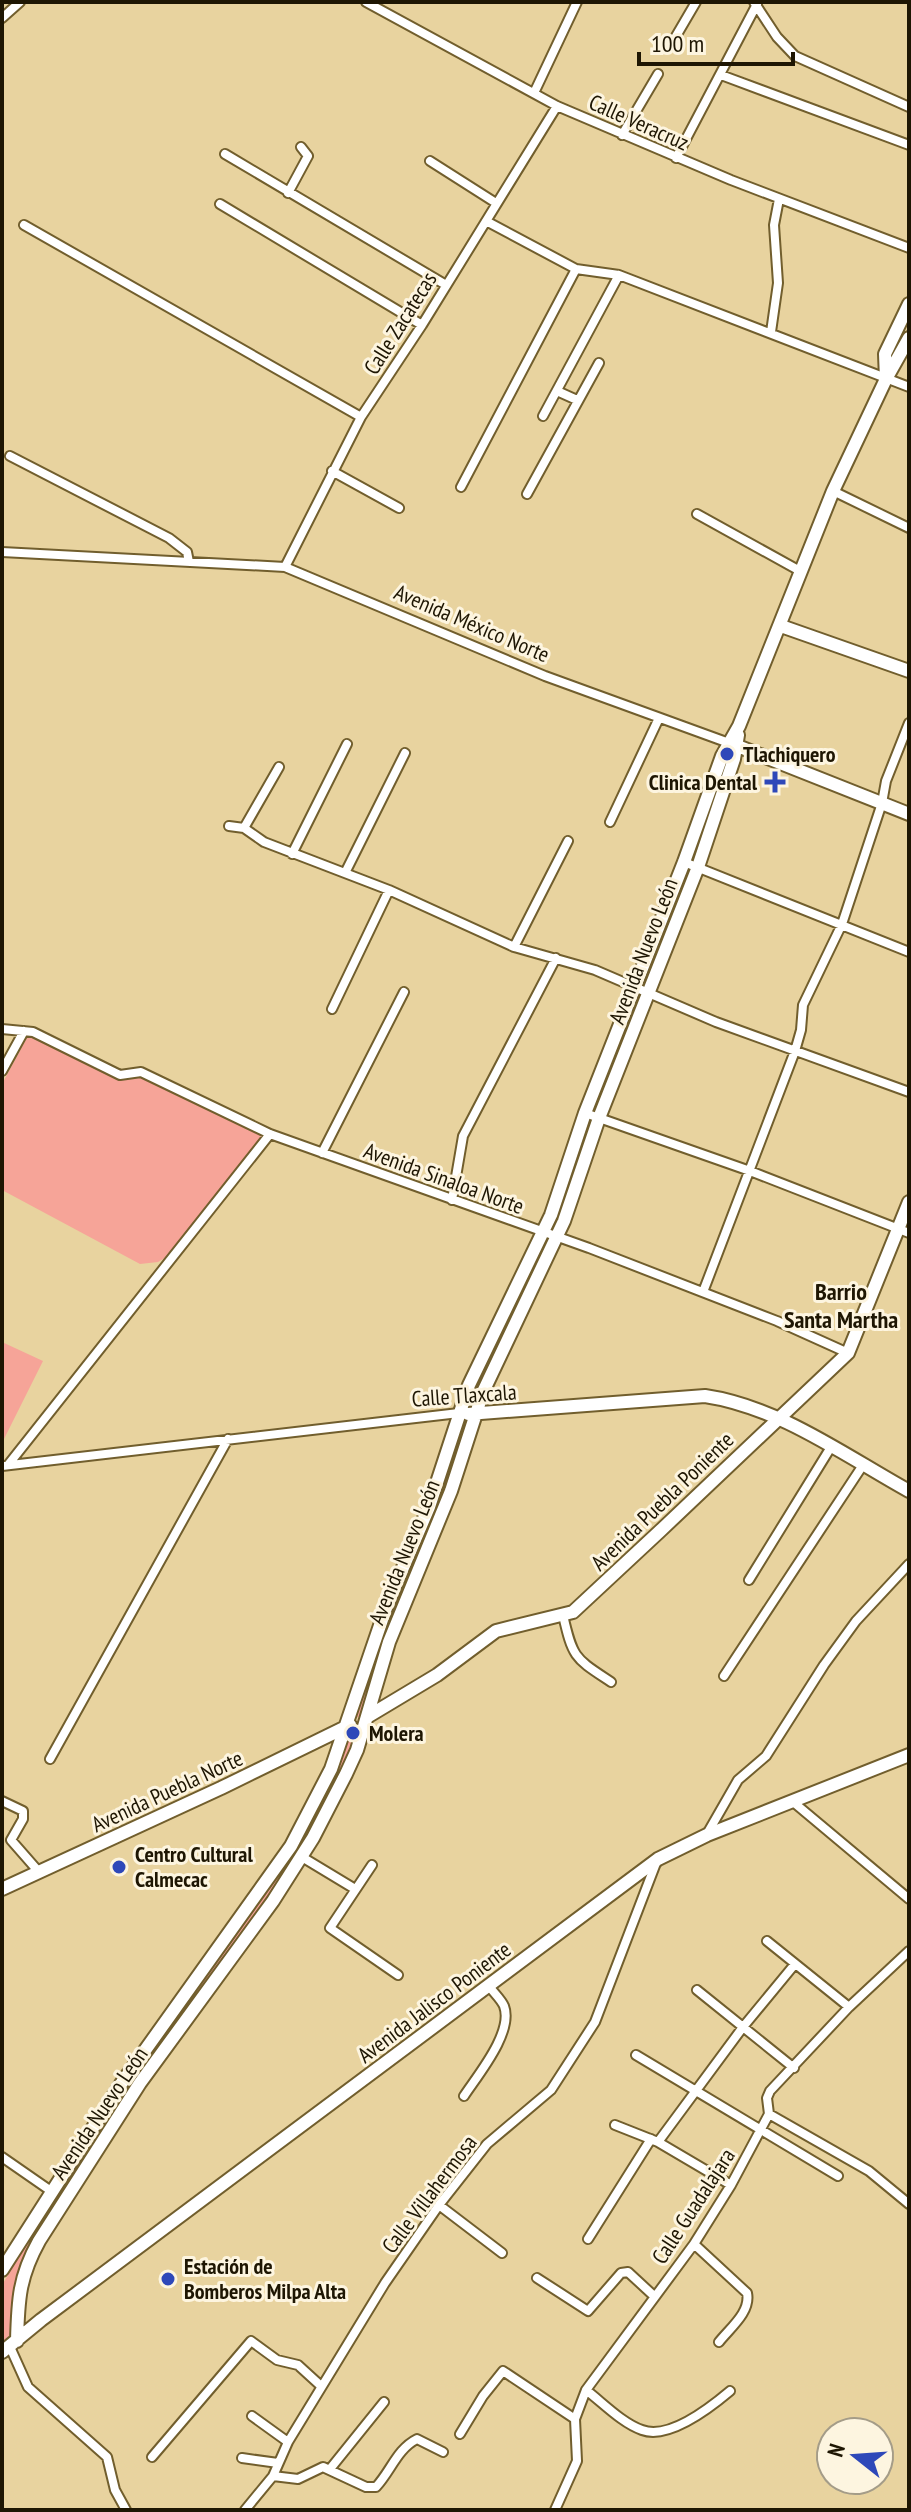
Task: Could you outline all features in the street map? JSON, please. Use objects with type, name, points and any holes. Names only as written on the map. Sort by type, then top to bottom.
[{"type":"main road","name":"Avenida Nuevo León","points":[[886,379],[885,354],[909,304]]},
{"type":"main road","name":"Avenida Nuevo León","points":[[2,2270],[121,2084],[291,1846],[331,1769],[387,1605],[429,1507],[469,1385],[544,1232],[585,1113],[698,867],[718,809],[739,726],[833,491],[909,338]]},
{"type":"main road","points":[[781,626],[909,671]]},
{"type":"main road","name":"Avenida Nuevo León","points":[[10,2347],[18,2297],[28,2262],[113,2123],[302,1857],[357,1750],[389,1642],[451,1491],[474,1414],[558,1237],[684,862],[722,756],[733,744]]},
{"type":"main road","name":"Avenida México Norte","points":[[733,744],[909,814]]},
{"type":"main road","name":"Avenida Puebla Poniente","points":[[347,1727],[437,1675],[496,1631],[563,1615],[580,1607],[848,1353],[904,1231],[909,1202]]},
{"type":"main road","name":"Calle Tlaxcala","points":[[459,1413],[705,1396],[738,1401],[778,1417],[909,1491]]},
{"type":"main road","name":"Avenida Puebla Norte","points":[[2,1889],[347,1727]]},
{"type":"main road","name":"Avenida Jalisco Poniente","points":[[10,2347],[41,2320],[658,1859],[707,1835],[909,1755]]},
{"type":"main road","points":[[18,2297],[41,2320]]},
{"type":"street","points":[[2,18],[20,2]]},
{"type":"street","name":"Calle Veracruz","points":[[366,2],[557,106],[676,158],[909,248]]},
{"type":"street","points":[[534,93],[577,2]]},
{"type":"street","points":[[672,43],[696,2]]},
{"type":"street","points":[[676,158],[756,3]]},
{"type":"street","points":[[756,3],[777,37],[795,56],[909,107]]},
{"type":"street","points":[[622,135],[658,74]]},
{"type":"street","points":[[721,75],[909,145]]},
{"type":"street","name":"Calle Zacatecas","points":[[285,567],[361,417],[422,325],[557,106]]},
{"type":"street","points":[[288,193],[308,156],[301,147]]},
{"type":"street","points":[[225,154],[446,285]]},
{"type":"street","points":[[430,161],[496,203]]},
{"type":"street","points":[[771,332],[778,283],[774,225],[779,199]]},
{"type":"street","points":[[220,204],[422,325]]},
{"type":"street","points":[[486,221],[576,269],[619,275],[909,387]]},
{"type":"street","points":[[24,225],[361,417]]},
{"type":"street","points":[[461,487],[576,269]]},
{"type":"street","points":[[543,416],[619,275]]},
{"type":"street","points":[[527,494],[599,363]]},
{"type":"street","points":[[557,391],[577,400]]},
{"type":"street","points":[[10,456],[169,538],[187,552],[189,562]]},
{"type":"street","points":[[332,471],[399,508]]},
{"type":"street","points":[[833,491],[909,528]]},
{"type":"street","points":[[697,514],[800,571]]},
{"type":"street","name":"Avenida México Norte","points":[[2,552],[285,567],[545,676],[733,744]]},
{"type":"street","points":[[610,822],[659,718]]},
{"type":"street","points":[[703,1292],[795,1051],[803,1005],[842,924],[882,803],[886,781],[906,738],[909,723]]},
{"type":"street","points":[[292,854],[347,744]]},
{"type":"street","points":[[345,873],[405,753]]},
{"type":"street","points":[[244,828],[279,767]]},
{"type":"street","points":[[229,826],[244,828],[264,842],[389,890],[514,947],[595,970],[716,1022],[909,1092]]},
{"type":"street","points":[[514,947],[568,841]]},
{"type":"street","points":[[684,862],[909,952]]},
{"type":"street","points":[[332,1009],[389,890]]},
{"type":"street","points":[[452,1200],[463,1136],[556,958]]},
{"type":"street","points":[[322,1153],[404,992]]},
{"type":"street","points":[[2,1029],[29,1032],[2,1071]]},
{"type":"street","name":"Avenida Sinaloa Norte","points":[[29,1032],[120,1075],[141,1072],[270,1134],[558,1237],[703,1292],[848,1353]]},
{"type":"street","points":[[585,1113],[750,1171],[904,1231]]},
{"type":"street","points":[[5,1465],[270,1134]]},
{"type":"street","name":"Calle Tlaxcala","points":[[5,1465],[459,1413]]},
{"type":"street","points":[[50,1759],[228,1439]]},
{"type":"street","points":[[749,1580],[831,1447]]},
{"type":"street","points":[[724,1676],[863,1465]]},
{"type":"street","points":[[707,1835],[738,1780],[766,1756],[856,1621],[909,1564]]},
{"type":"street","points":[[563,1615],[571,1651],[578,1660],[611,1682]]},
{"type":"street","points":[[2,1801],[23,1811],[23,1819],[11,1840],[39,1872]]},
{"type":"street","points":[[792,1801],[909,1899]]},
{"type":"street","points":[[302,1857],[355,1889]]},
{"type":"street","name":"Calle Villahermosa","points":[[245,2510],[273,2476],[288,2442],[321,2386],[385,2283],[439,2205],[487,2144],[551,2090],[595,2022],[658,1859]]},
{"type":"street","points":[[372,1865],[330,1928],[398,1975]]},
{"type":"street","points":[[767,1941],[849,2007]]},
{"type":"street","name":"Calle Guadalajara","points":[[555,2510],[577,2461],[575,2419],[586,2390],[694,2244],[731,2185],[769,2114],[767,2098],[770,2091],[849,2007],[909,1951]]},
{"type":"street","points":[[588,2239],[654,2140],[795,1964]]},
{"type":"street","points":[[464,2096],[501,2040],[505,2023],[505,2008],[489,1986]]},
{"type":"street","points":[[697,1990],[794,2068]]},
{"type":"street","points":[[636,2055],[838,2176]]},
{"type":"street","points":[[769,2114],[869,2171],[909,2204]]},
{"type":"street","points":[[615,2125],[654,2140],[731,2185]]},
{"type":"street","points":[[2,2157],[51,2191]]},
{"type":"street","points":[[439,2205],[502,2253]]},
{"type":"street","points":[[694,2244],[747,2293],[749,2301],[746,2309],[719,2342]]},
{"type":"street","points":[[537,2278],[588,2311],[621,2273],[628,2272],[654,2296]]},
{"type":"street","points":[[152,2457],[251,2341],[277,2360],[298,2365],[321,2386]]},
{"type":"street","points":[[10,2347],[28,2387],[107,2457],[115,2490],[126,2510]]},
{"type":"street","points":[[460,2434],[483,2396],[503,2371],[575,2419]]},
{"type":"street","points":[[586,2390],[631,2424],[643,2431],[658,2432],[702,2414],[730,2391]]},
{"type":"street","points":[[330,2469],[384,2402]]},
{"type":"street","points":[[252,2416],[288,2442]]},
{"type":"street","points":[[273,2476],[298,2479],[306,2477],[318,2467],[330,2469],[366,2487],[376,2487],[398,2454],[417,2439],[443,2452]]},
{"type":"street","points":[[242,2458],[278,2463]]},
{"type":"shaded area","points":[[29,1034],[119,1077],[142,1076],[262,1135],[249,1156],[170,1255],[158,1262],[140,1264],[2,1190],[2,1084]]},
{"type":"shaded area","points":[[546,1236],[553,1239],[472,1411],[463,1411],[471,1389]]},
{"type":"shaded area","points":[[2,1342],[43,1361],[2,1443]]},
{"type":"shaded area","points":[[461,1416],[470,1417],[449,1489],[362,1715],[354,1719],[368,1670]]},
{"type":"shaded area","points":[[362,1721],[358,1740],[320,1823],[17,2276],[13,2302],[16,2335],[2,2349],[2,2285],[8,2275],[7,2269],[177,2010],[288,1854],[352,1726]]},
{"type":"place","name":"Tlachiquero","points":[[727,754]]},
{"type":"place","name":"Clinica Dental","points":[[775,782]]},
{"type":"place","name":"Molera","points":[[353,1733]]},
{"type":"place","name":"Centro Cultural Calmecac","points":[[119,1867]]},
{"type":"place","name":"Estación de Bomberos Milpa Alta","points":[[168,2279]]},
{"type":"district","name":"Barrio Santa Martha","points":[[841,1306]]}]
